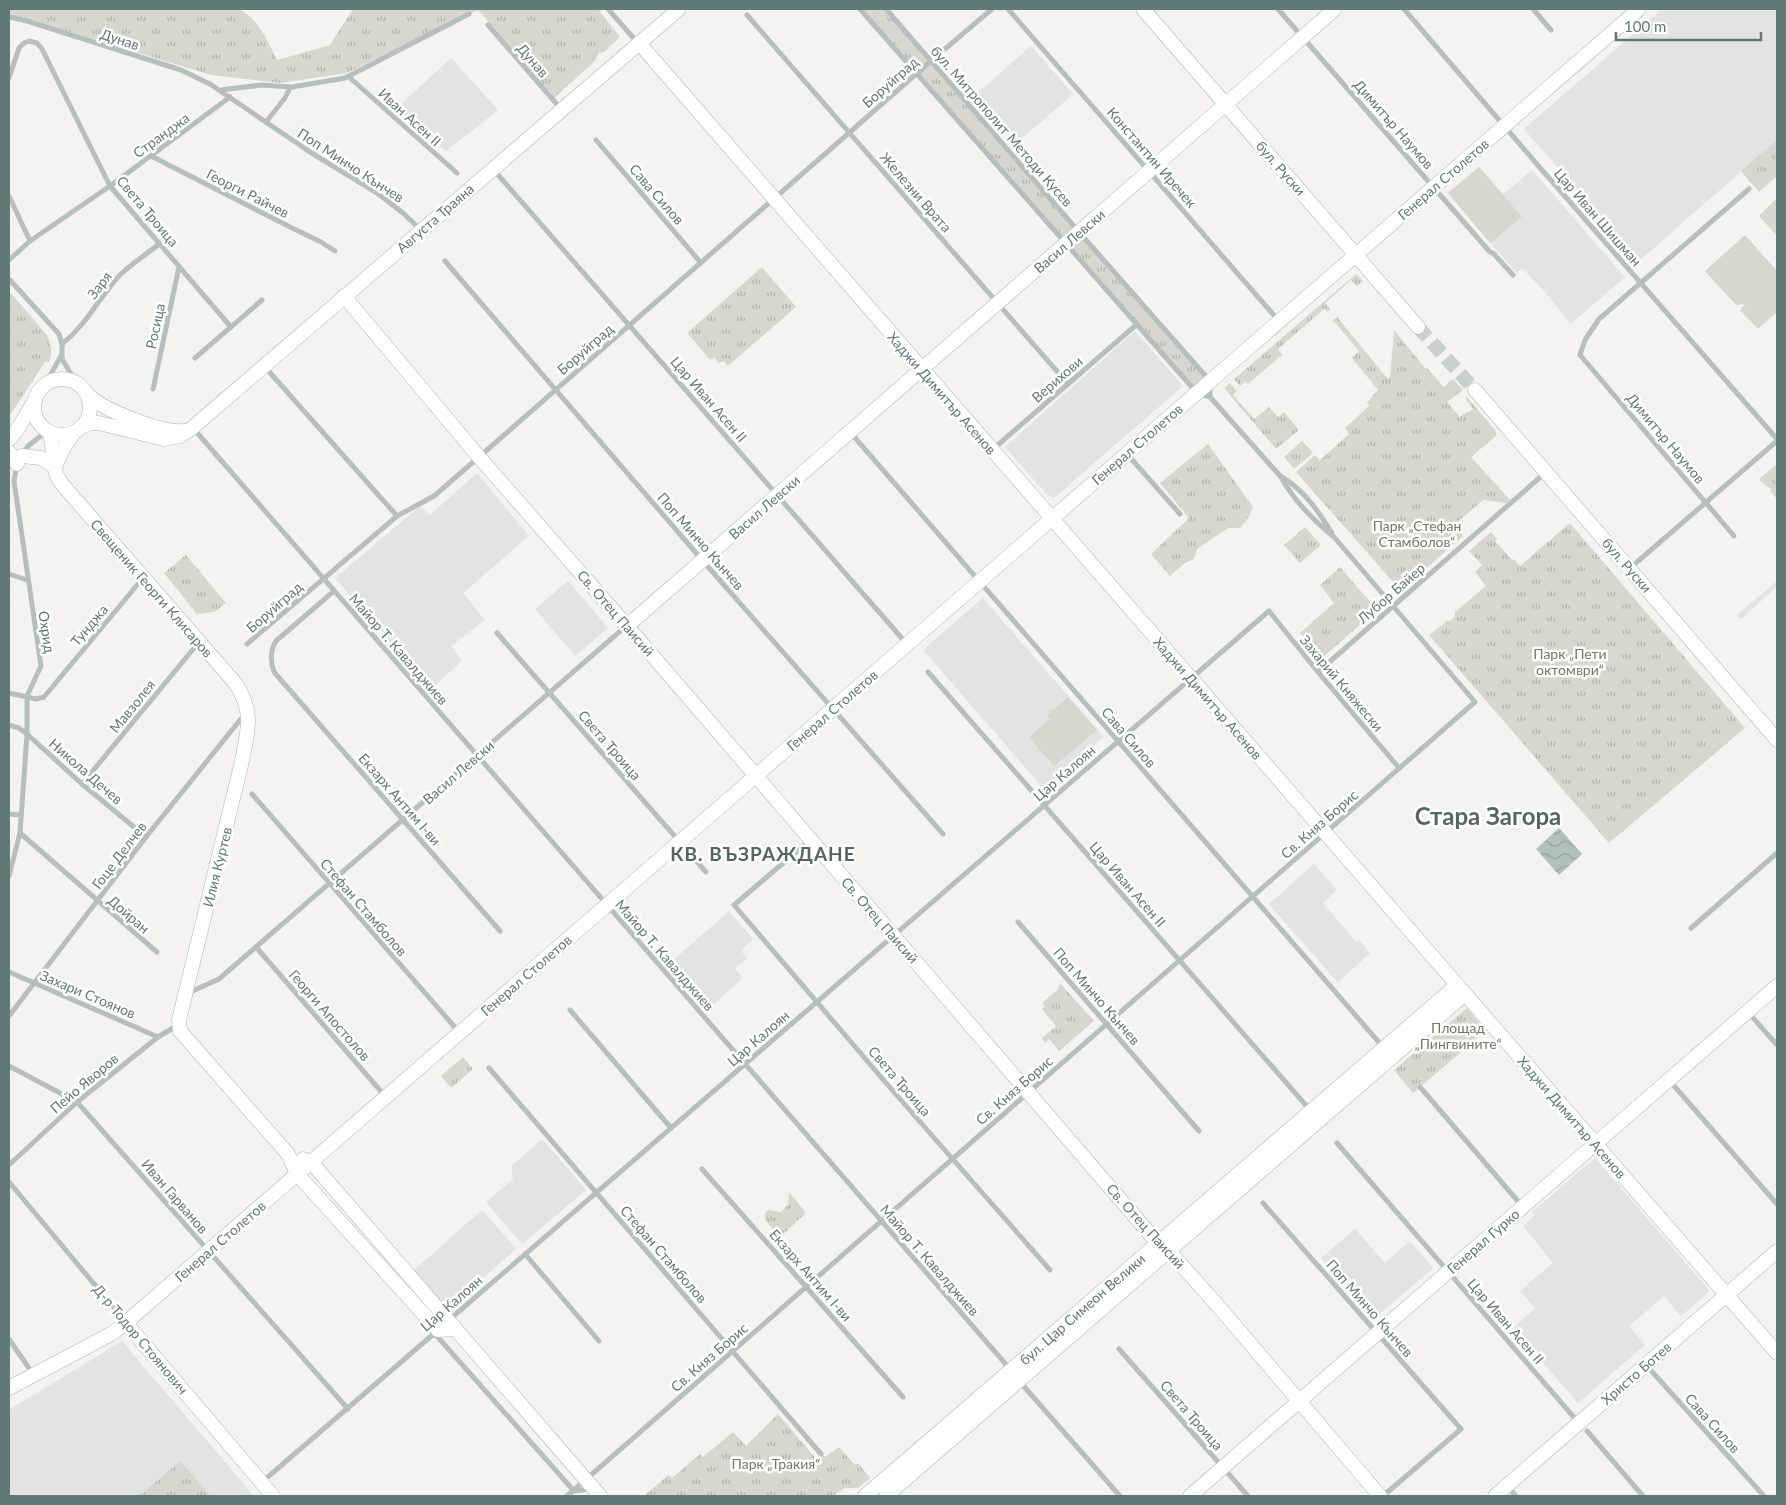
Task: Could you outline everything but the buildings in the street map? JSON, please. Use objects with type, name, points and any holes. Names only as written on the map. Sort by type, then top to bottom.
[{"type":"street","points":[[608,9],[639,43]]},
{"type":"street","name":"Августа Траяна","points":[[78,430],[91,423],[99,423],[164,439],[180,436],[192,428],[679,9]]},
{"type":"street","points":[[860,9],[1136,325],[1197,393],[1210,397],[1281,477],[1288,491],[1314,520],[1334,537],[1394,606]]},
{"type":"street","name":"бул. Митрополит Методи Кусев","points":[[886,9],[1210,381]]},
{"type":"street","points":[[945,49],[992,9]]},
{"type":"street","name":"Константин Иречек","points":[[1008,9],[1279,321]]},
{"type":"street","name":"бул. Руски","points":[[1143,9],[1418,327]]},
{"type":"street","name":"Димитър Наумов","points":[[1278,9],[1513,276]]},
{"type":"street","name":"Васил Левски","points":[[185,994],[219,979],[1335,9]]},
{"type":"street","name":"Цар Иван Шишман","points":[[1404,9],[1777,440]]},
{"type":"street","points":[[1533,9],[1551,30]]},
{"type":"street","name":"Генерал Столетов","points":[[9,1388],[111,1334],[126,1323],[1639,9]]},
{"type":"street","points":[[220,90],[261,85],[290,88],[349,77],[469,14]]},
{"type":"street","name":"Железни Врата","points":[[747,15],[1068,384]]},
{"type":"street","name":"Дунав","points":[[9,17],[27,20],[180,70],[220,90],[266,122]]},
{"type":"street","name":"Дунав","points":[[488,25],[561,110]]},
{"type":"street","name":"Света Троица","points":[[9,78],[21,46],[29,41],[39,44],[110,186],[231,327]]},
{"type":"street","name":"Хаджи Димитър Асенов","points":[[639,43],[1777,1353]]},
{"type":"street","name":"Боруйград","points":[[247,644],[397,516],[434,496],[931,61]]},
{"type":"street","name":"Иван Асен ІІ","points":[[349,77],[457,173]]},
{"type":"street","points":[[266,122],[285,98],[290,88]]},
{"type":"street","name":"Странджа","points":[[9,260],[30,241],[152,156],[230,97]]},
{"type":"street","name":"Поп Минчо Кънчев","points":[[266,122],[317,157],[377,193],[421,230]]},
{"type":"street","name":"Сава Силов","points":[[596,140],[701,263]]},
{"type":"street","name":"Георги Райчев","points":[[152,156],[321,242],[334,251]]},
{"type":"street","name":"Цар Иван Асен II","points":[[492,169],[907,644]]},
{"type":"street","points":[[1641,283],[1749,189]]},
{"type":"street","points":[[9,196],[30,241]]},
{"type":"street","name":"Заря","points":[[62,344],[81,328],[117,278],[159,244]]},
{"type":"street","name":"Поп Минчо Кънчев","points":[[445,261],[702,560],[943,834]]},
{"type":"street","name":"Росица","points":[[153,389],[180,267]]},
{"type":"street","points":[[9,279],[56,330],[61,338],[62,353],[66,367],[77,384],[87,394],[106,409],[120,415],[172,430],[183,431],[192,428]]},
{"type":"street","name":"Димитър Наумов","points":[[1641,283],[1597,321],[1585,340],[1580,355],[1734,536]]},
{"type":"street","name":"Св. Отец Паисий","points":[[344,296],[479,457],[1028,1092],[1382,1496]]},
{"type":"street","points":[[195,358],[262,300]]},
{"type":"street","name":"Верихови","points":[[992,450],[1136,325]]},
{"type":"street","points":[[13,450],[19,428],[62,353]]},
{"type":"street","points":[[264,366],[397,516]]},
{"type":"street","points":[[44,386],[61,380],[77,384]]},
{"type":"street","points":[[1210,381],[1210,397]]},
{"type":"street","name":"бул. Руски","points":[[1474,390],[1777,740]]},
{"type":"street","points":[[13,450],[41,458],[55,467],[62,451],[87,419],[90,411],[90,402],[87,394]]},
{"type":"street","points":[[36,399],[36,415],[48,431]]},
{"type":"street","name":"Майор Т. Кавалджиев","points":[[192,428],[1120,1496]]},
{"type":"street","points":[[13,450],[22,433],[48,431],[62,435],[78,430]]},
{"type":"street","points":[[13,450],[28,446],[48,431]]},
{"type":"street","name":"Свещеник Георги Клисаров","points":[[48,431],[58,479],[236,684],[248,709]]},
{"type":"street","name":"Сава Силов","points":[[849,432],[1388,1052]]},
{"type":"street","points":[[1630,569],[1777,440]]},
{"type":"street","name":"Охрид","points":[[9,876],[20,833],[27,734],[27,696],[41,666],[27,580],[14,480],[13,450]]},
{"type":"street","points":[[1127,453],[1180,514]]},
{"type":"street","name":"Лубор Байер","points":[[1318,672],[1546,472]]},
{"type":"street","points":[[1281,477],[1296,485],[1321,515],[1334,537]]},
{"type":"street","points":[[9,574],[27,580]]},
{"type":"street","name":"Тунджа","points":[[27,696],[36,700],[44,697],[143,577]]},
{"type":"street","name":"Екзарх Антим I-ви","points":[[334,590],[276,641],[273,646],[271,665],[274,672],[500,931]]},
{"type":"street","name":"Св. Княз Борис","points":[[567,1496],[574,1491],[593,1488],[732,1351],[1475,702],[1394,606]]},
{"type":"street","name":"Цар Калоян","points":[[261,1483],[447,1327],[525,1254],[596,1192],[1269,611]]},
{"type":"street","name":"Захарий Княжески","points":[[1269,611],[1400,768]]},
{"type":"street","name":"Света Троица","points":[[496,634],[706,872]]},
{"type":"street","name":"Мавзолея","points":[[82,784],[199,642]]},
{"type":"street","name":"Цар Иван Асен II","points":[[928,672],[1311,1110]]},
{"type":"street","points":[[9,693],[27,696]]},
{"type":"street","name":"Гоце Делчев","points":[[9,1016],[146,837],[248,709]]},
{"type":"street","name":"Илия Куртев","points":[[179,1025],[241,768],[248,731],[248,709]]},
{"type":"street","name":"Никола Дечев","points":[[9,725],[19,728],[27,734],[82,784],[146,837]]},
{"type":"street","name":"Стефан Стамболов","points":[[252,794],[460,1033]]},
{"type":"street","points":[[9,814],[21,815]]},
{"type":"street","name":"Дойран","points":[[20,833],[157,952]]},
{"type":"street","name":"Света Троица","points":[[811,839],[734,905],[1050,1270]]},
{"type":"street","points":[[1691,928],[1777,853]]},
{"type":"street","name":"Поп Минчо Кънчев","points":[[1018,922],[1199,1131]]},
{"type":"street","name":"Георги Апостолов","points":[[256,947],[386,1097]]},
{"type":"street","name":"Захари Стоянов","points":[[9,972],[158,1037]]},
{"type":"street","name":"Генерал Гурко","points":[[1190,1496],[1777,986]]},
{"type":"street","name":"бул. Цар Симеон Велики","points":[[866,1496],[1169,1251],[1388,1052],[1461,990]]},
{"type":"street","points":[[570,1010],[671,1128]]},
{"type":"street","points":[[1748,1012],[1777,1045]]},
{"type":"street","points":[[179,1025],[185,1037],[288,1154],[298,1174],[447,1327],[593,1488]]},
{"type":"street","name":"Пейо Яворов","points":[[9,1165],[77,1102],[158,1037],[179,1025]]},
{"type":"street","name":"бул. Цар Симеон Велики","points":[[886,1496],[1158,1242],[1311,1110],[1388,1052]]},
{"type":"street","name":"Иван Гарванов","points":[[9,1066],[77,1102],[348,1409]]},
{"type":"street","name":"Стефан Стамболов","points":[[490,1068],[820,1454]]},
{"type":"street","points":[[1669,1080],[1777,1204]]},
{"type":"street","points":[[1420,1087],[1523,1207]]},
{"type":"street","name":"Цар Иван Асен II","points":[[1337,1143],[1643,1496]]},
{"type":"street","points":[[288,1154],[311,1162],[447,1327]]},
{"type":"street","name":"Екзарх Антим I-ви","points":[[702,1169],[903,1397]]},
{"type":"street","name":"Д-р Тодор Стоянович","points":[[9,1182],[273,1496]]},
{"type":"street","name":"Поп Минчо Кънчев","points":[[1263,1203],[1461,1429],[1382,1496]]},
{"type":"street","name":"Христо Ботев","points":[[1495,1496],[1511,1491],[1583,1427],[1646,1365],[1777,1251]]},
{"type":"street","points":[[525,1254],[599,1341]]},
{"type":"street","points":[[447,1327],[436,1335],[574,1491],[593,1488]]},
{"type":"street","points":[[9,1339],[34,1374]]},
{"type":"street","name":"Света Троица","points":[[1119,1349],[1248,1496]]},
{"type":"street","name":"Сава Силов","points":[[1646,1365],[1764,1496]]},
{"type":"shaded area","points":[[1662,9],[1775,9],[1777,11],[1777,140],[1639,261],[1524,129]]},
{"type":"shaded area","points":[[1031,46],[1073,94],[1018,142],[975,95]]},
{"type":"shaded area","points":[[451,58],[498,110],[446,151],[396,109]]},
{"type":"shaded area","points":[[1479,167],[1503,194],[1532,170],[1625,277],[1571,324],[1522,268],[1516,273],[1448,193]]},
{"type":"shaded area","points":[[1135,331],[1183,386],[1054,498],[1048,496],[1005,447]]},
{"type":"shaded area","points":[[477,473],[529,536],[463,593],[485,620],[451,646],[462,661],[431,689],[335,578],[420,506],[430,515]]},
{"type":"shaded area","points":[[568,581],[608,628],[575,656],[535,609]]},
{"type":"shaded area","points":[[1777,581],[1777,587],[1741,619],[1737,615]]},
{"type":"shaded area","points":[[983,598],[1104,737],[1044,789],[923,650]]},
{"type":"shaded area","points":[[1314,864],[1337,890],[1323,903],[1356,942],[1359,940],[1370,953],[1338,983],[1269,904]]},
{"type":"shaded area","points":[[729,911],[753,939],[741,951],[747,958],[735,969],[743,978],[708,1009],[669,964]]},
{"type":"shaded area","points":[[542,1139],[586,1190],[522,1244],[486,1202],[513,1179],[511,1166]]},
{"type":"shaded area","points":[[1595,1158],[1710,1291],[1681,1316],[1664,1296],[1629,1326],[1645,1345],[1578,1403],[1513,1328],[1535,1308],[1520,1291],[1553,1263],[1523,1226],[1535,1215],[1532,1212]]},
{"type":"shaded area","points":[[482,1210],[516,1249],[447,1309],[414,1270]]},
{"type":"shaded area","points":[[1355,1229],[1385,1263],[1410,1241],[1433,1268],[1374,1319],[1321,1258]]},
{"type":"shaded area","points":[[122,1341],[254,1496],[9,1496],[9,1410]]},
{"type":"green space","points":[[9,9],[239,9],[246,13],[257,25],[277,60],[330,45],[353,9],[598,9],[620,37],[604,52],[599,53],[595,61],[554,98],[478,10],[347,73],[281,83],[211,75],[9,15]]},
{"type":"green space","points":[[860,9],[886,9],[1210,381],[1197,393]]},
{"type":"green space","points":[[1777,140],[1777,176],[1759,192],[1741,171]]},
{"type":"green space","points":[[1479,167],[1522,217],[1490,243],[1448,193]]},
{"type":"green space","points":[[1777,198],[1777,236],[1759,216]]},
{"type":"green space","points":[[1745,235],[1777,271],[1777,312],[1758,329],[1740,310],[1745,304],[1736,305],[1705,271]]},
{"type":"green space","points":[[762,267],[796,307],[728,366],[724,361],[719,363],[714,357],[710,360],[687,333]]},
{"type":"green space","points":[[1356,274],[1363,281],[1357,286],[1351,280],[1325,303],[1330,309],[1327,312],[1324,309],[1278,349],[1282,355],[1248,384],[1245,382],[1240,386],[1234,379]]},
{"type":"green space","points":[[9,291],[47,335],[51,352],[49,362],[45,362],[9,417]]},
{"type":"green space","name":"Парк „Стефан Стамболов“","points":[[1337,317],[1387,378],[1390,377],[1394,330],[1426,369],[1444,387],[1453,379],[1463,390],[1447,402],[1460,417],[1473,409],[1465,399],[1467,397],[1496,431],[1496,436],[1471,457],[1510,500],[1506,503],[1483,500],[1454,525],[1463,536],[1407,585],[1407,588],[1402,592],[1296,472],[1315,455],[1320,460],[1349,434],[1345,428],[1369,406],[1367,403],[1378,390],[1352,358],[1359,351],[1333,320]]},
{"type":"green space","points":[[1230,383],[1237,391],[1233,395],[1254,419],[1269,407],[1278,417],[1284,412],[1299,430],[1276,449],[1224,388]]},
{"type":"green space","points":[[1302,441],[1313,453],[1294,469],[1284,457]]},
{"type":"green space","points":[[1208,444],[1253,507],[1248,518],[1240,528],[1228,528],[1197,549],[1194,559],[1185,563],[1170,576],[1151,554],[1189,518],[1160,483]]},
{"type":"green space","points":[[1777,464],[1777,499],[1768,486],[1759,479]]},
{"type":"green space","name":"Парк „Пети октомври“","points":[[1570,523],[1745,728],[1609,843],[1429,635],[1455,617],[1455,612],[1486,586],[1475,572],[1482,565],[1469,551],[1491,532],[1497,539],[1495,541],[1520,566]]},
{"type":"green space","points":[[1305,527],[1321,545],[1300,563],[1284,545]]},
{"type":"green space","points":[[186,555],[226,603],[214,612],[197,614],[164,573]]},
{"type":"green space","points":[[1340,567],[1377,610],[1322,658],[1300,633],[1334,603],[1320,585]]},
{"type":"green space","points":[[1068,697],[1097,730],[1054,766],[1029,737],[1050,719],[1047,715]]},
{"type":"green space","points":[[1060,983],[1094,1021],[1059,1051],[1049,1039],[1045,1043],[1042,1038],[1056,1026],[1042,1009],[1045,1007],[1042,1003],[1057,990]]},
{"type":"green space","name":"Площад „Пингвините“","points":[[1467,1008],[1486,1031],[1413,1093],[1394,1070]]},
{"type":"green space","points":[[463,1057],[473,1069],[451,1088],[441,1076]]},
{"type":"green space","points":[[789,1192],[806,1213],[780,1237],[765,1220],[765,1213],[768,1210],[781,1212],[788,1205]]},
{"type":"green space","name":"Парк „Тракия“","points":[[778,1414],[817,1460],[839,1447],[855,1465],[858,1463],[870,1478],[858,1488],[844,1488],[833,1496],[644,1496],[668,1475],[672,1478],[700,1454],[703,1457],[733,1432],[746,1446]]},
{"type":"green space","points":[[180,1461],[211,1496],[139,1496]]},
{"type":"water","points":[[1559,828],[1582,854],[1559,875],[1536,849]]},
{"type":"tunnel","points":[[1418,327],[1475,390]]},
{"type":"district","name":"Стара Загора","points":[[1488,815]]},
{"type":"district","name":"КВ. ВЪЗРАЖДАНЕ","points":[[763,853]]}]
